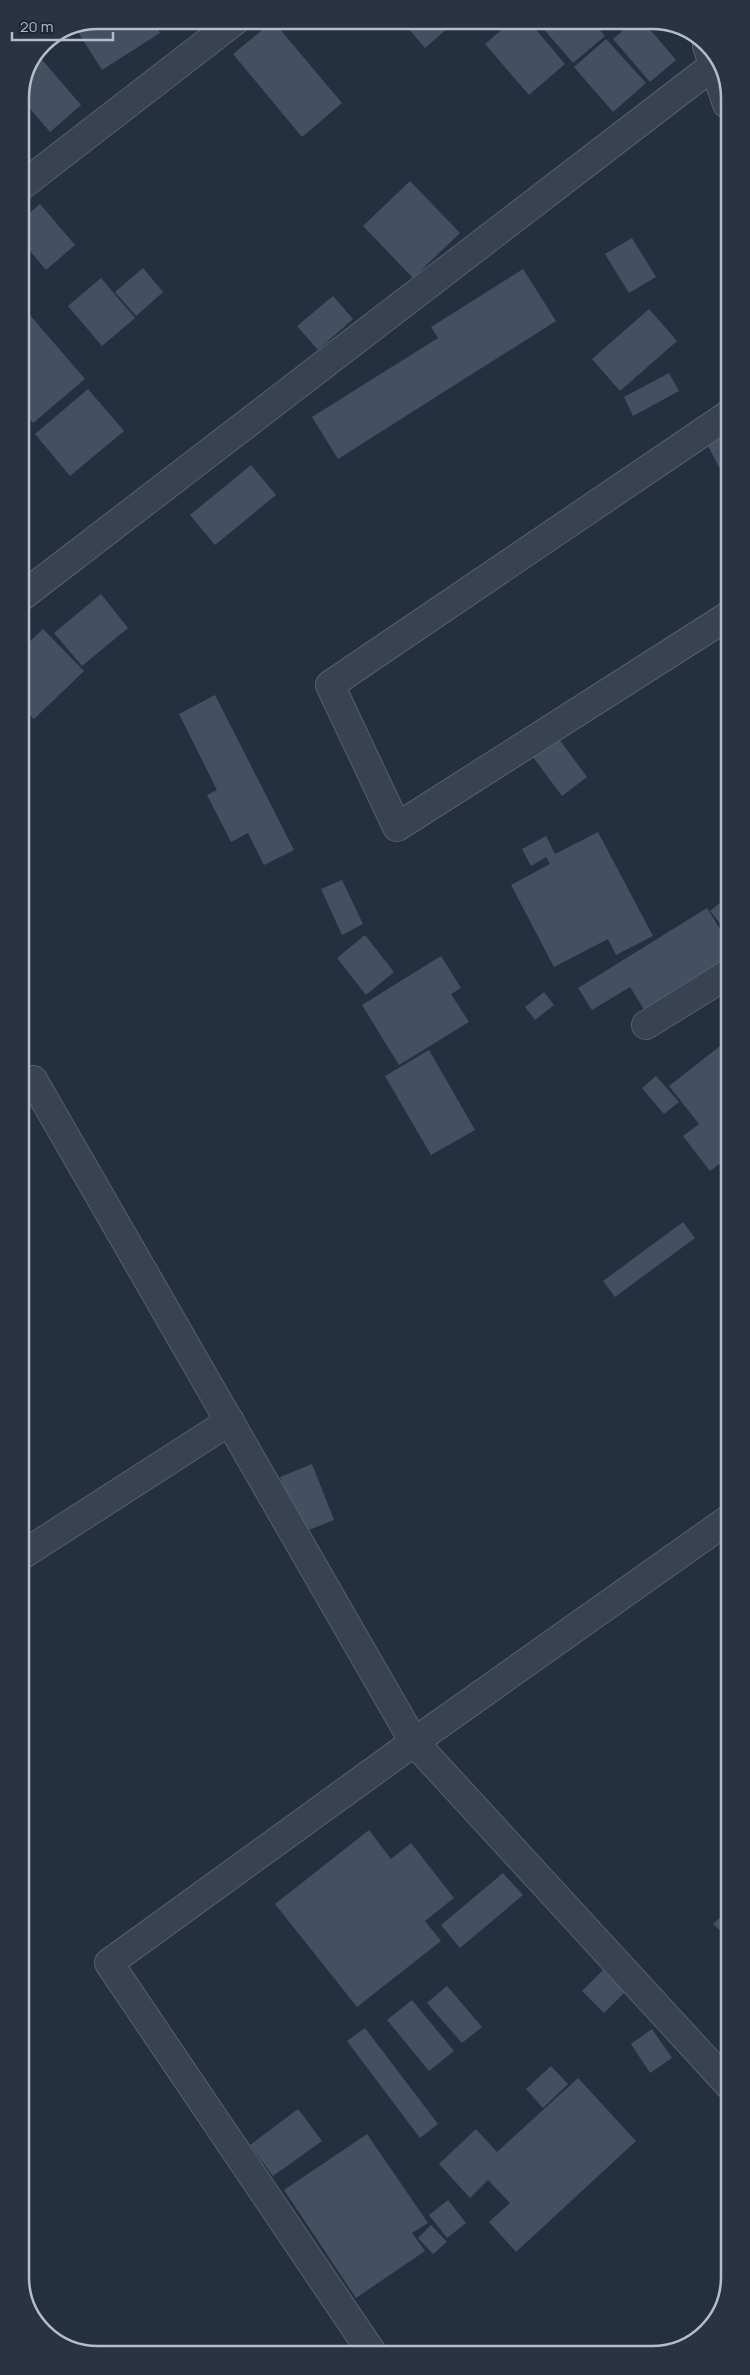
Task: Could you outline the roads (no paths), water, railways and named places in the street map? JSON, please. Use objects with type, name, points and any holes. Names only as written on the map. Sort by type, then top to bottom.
[{"type":"street","points":[[29,180],[224,29]]},
{"type":"street","points":[[29,591],[708,58]]},
{"type":"street","points":[[721,419],[330,685],[397,827],[721,620]]},
{"type":"street","points":[[646,1025],[721,978]]},
{"type":"street","points":[[29,1083],[33,1080],[414,1742],[721,2076]]},
{"type":"street","points":[[29,1550],[230,1421]]},
{"type":"street","points":[[368,2346],[109,1963],[414,1742],[721,1525]]}]
